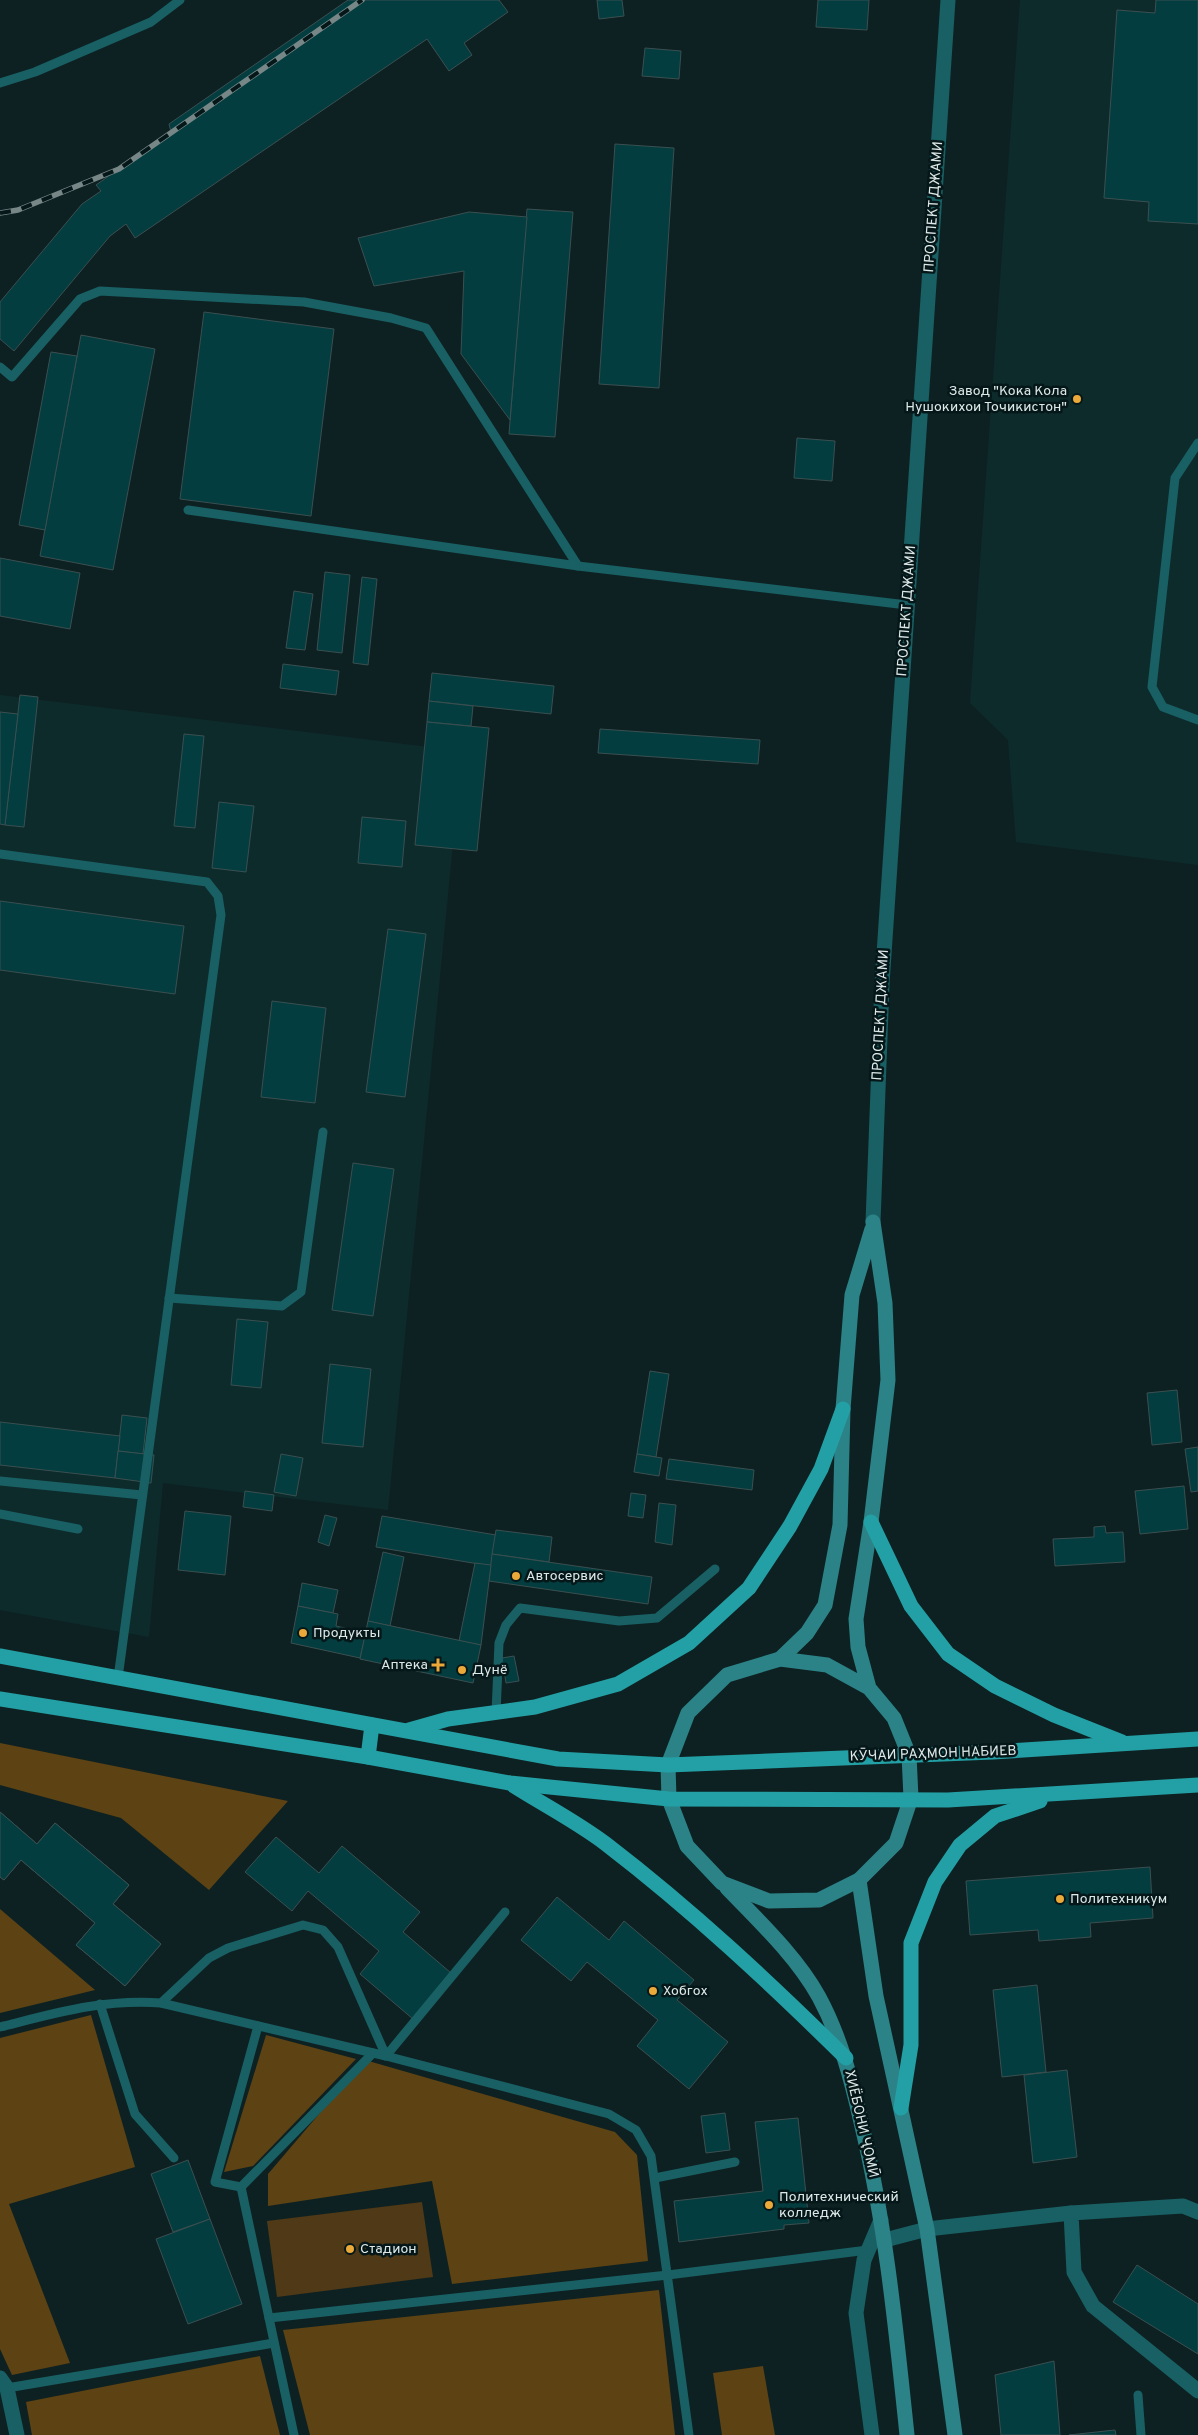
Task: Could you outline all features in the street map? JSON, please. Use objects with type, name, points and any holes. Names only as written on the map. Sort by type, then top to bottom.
[{"type":"main road","points":[[780,1659],[807,1633],[826,1605],[840,1525],[843,1409],[852,1295],[873,1222]]},
{"type":"main road","points":[[869,1688],[858,1647],[856,1619],[871,1522],[888,1380],[885,1303],[873,1222]]},
{"type":"main road","points":[[404,1731],[448,1719],[535,1707],[618,1684],[689,1643],[749,1588],[790,1526],[821,1469],[843,1409]]},
{"type":"main road","points":[[871,1522],[911,1606],[948,1654],[1003,1690],[1054,1715],[1126,1743]]},
{"type":"main road","name":"КӮЧАИ РАҲМОН НАБИЕВ","points":[[0,1656],[558,1759],[668,1765],[909,1755],[1198,1739]]},
{"type":"main road","points":[[668,1765],[688,1713],[728,1676],[780,1659],[827,1664],[869,1688],[894,1718],[909,1755],[911,1798],[896,1843],[859,1880],[819,1900],[769,1901],[722,1883]]},
{"type":"main road","points":[[0,1699],[368,1756],[510,1784],[669,1799],[911,1798],[948,1800],[1198,1785]]},
{"type":"main road","points":[[368,1756],[372,1725]]},
{"type":"main road","name":"ХИЁБОНИ ҶОМӢ","points":[[668,1765],[669,1799],[687,1846],[778,1941],[819,1996],[846,2058],[872,2166],[885,2240],[907,2435]]},
{"type":"main road","points":[[510,1784],[604,1843],[670,1895],[760,1972],[846,2058]]},
{"type":"main road","points":[[901,2108],[911,2045],[911,1943],[936,1882],[960,1845],[995,1816],[1060,1794]]},
{"type":"main road","points":[[859,1880],[876,1996],[926,2229],[955,2435]]},
{"type":"street","name":"ПРОСПЕКТ ДЖАМИ","points":[[873,1222],[882,984],[948,0]]},
{"type":"street","points":[[885,2240],[926,2229],[1071,2214],[1183,2206],[1198,2212]]},
{"type":"street","points":[[1071,2214],[1074,2272],[1093,2306],[1198,2391]]},
{"type":"street","points":[[872,2435],[856,2313],[868,2250],[881,2220]]},
{"type":"street","points":[[4,2383],[17,2435]]},
{"type":"lane","points":[[0,83],[35,72],[151,22],[180,0]]},
{"type":"lane","points":[[0,368],[12,377],[80,299],[100,291],[304,302],[391,318],[426,328],[578,566]]},
{"type":"lane","points":[[1198,442],[1175,478],[1152,687],[1163,707],[1198,720]]},
{"type":"lane","points":[[188,510],[578,566],[907,606]]},
{"type":"lane","points":[[0,854],[206,882],[218,896],[221,915],[118,1678]]},
{"type":"lane","points":[[169,1298],[282,1306],[301,1292],[323,1132]]},
{"type":"lane","points":[[0,1481],[142,1495]]},
{"type":"lane","points":[[0,1514],[78,1529]]},
{"type":"lane","points":[[496,1713],[499,1643],[506,1625],[520,1608],[619,1621],[657,1618],[715,1569]]},
{"type":"lane","points":[[386,2056],[505,1912]]},
{"type":"lane","points":[[160,2003],[209,1958],[228,1948],[303,1925],[324,1930],[338,1947],[386,2056]]},
{"type":"lane","points":[[0,2027],[86,2005],[130,2001],[160,2003],[386,2056],[609,2114],[636,2130],[651,2156],[689,2435]]},
{"type":"lane","points":[[100,2004],[135,2114],[174,2158]]},
{"type":"lane","points":[[241,2187],[215,2182],[258,2026]]},
{"type":"lane","points":[[241,2187],[373,2053]]},
{"type":"lane","points":[[655,2178],[735,2162]]},
{"type":"lane","points":[[241,2187],[294,2435]]},
{"type":"lane","points":[[269,2318],[668,2276],[868,2250]]},
{"type":"lane","points":[[4,2383],[274,2343]]},
{"type":"lane","points":[[1138,2395],[1141,2435]]},
{"type":"shaded area","points":[[1020,0],[1198,0],[1198,865],[1016,842],[1008,740],[970,703]]},
{"type":"shaded area","points":[[0,695],[462,751],[388,1510],[163,1483],[149,1637],[0,1610]]},
{"type":"shaded area","points":[[0,1743],[288,1801],[209,1890],[121,1818],[0,1785]]},
{"type":"shaded area","points":[[0,1909],[95,1990],[0,2013]]},
{"type":"shaded area","points":[[91,2015],[135,2167],[9,2204],[70,2363],[12,2375],[0,2349],[0,2038]]},
{"type":"shaded area","points":[[266,2035],[356,2059],[253,2166],[224,2172]]},
{"type":"shaded area","points":[[365,2060],[615,2132],[637,2155],[648,2261],[452,2284],[432,2181],[268,2206],[268,2174]]},
{"type":"shaded area","name":"Стадион","points":[[422,2202],[433,2277],[277,2297],[267,2221]]},
{"type":"shaded area","points":[[659,2290],[675,2435],[310,2435],[283,2330]]},
{"type":"shaded area","points":[[260,2356],[280,2435],[32,2435],[26,2402]]},
{"type":"shaded area","points":[[763,2366],[775,2435],[722,2435],[713,2373]]},
{"type":"building","points":[[348,0],[499,0],[508,12],[464,43],[472,55],[449,71],[427,39],[135,238],[126,224],[110,236],[14,351],[0,339],[0,302],[82,204],[101,191],[96,185],[171,132],[169,124]]},
{"type":"building","points":[[597,0],[622,0],[624,16],[599,19]]},
{"type":"building","points":[[818,0],[869,0],[867,30],[816,27]]},
{"type":"building","points":[[1156,0],[1198,0],[1198,224],[1148,221],[1149,202],[1104,198],[1117,10],[1155,13]]},
{"type":"building","points":[[645,48],[681,51],[679,79],[642,76]]},
{"type":"building","points":[[615,144],[674,148],[659,388],[599,384]]},
{"type":"building","points":[[527,209],[573,212],[555,437],[509,434]]},
{"type":"building","points":[[469,212],[527,217],[510,420],[461,354],[464,271],[374,286],[358,238]]},
{"type":"building","points":[[204,312],[334,329],[311,516],[180,499]]},
{"type":"building","points":[[81,335],[155,349],[113,570],[40,556]]},
{"type":"building","points":[[51,352],[77,356],[45,530],[19,525]]},
{"type":"building","points":[[797,438],[835,441],[832,481],[794,478]]},
{"type":"building","points":[[0,558],[80,573],[70,629],[0,616]]},
{"type":"building","points":[[325,572],[350,575],[342,653],[317,650]]},
{"type":"building","points":[[362,577],[377,579],[368,665],[353,663]]},
{"type":"building","points":[[294,591],[313,594],[305,650],[286,648]]},
{"type":"building","points":[[283,664],[339,671],[336,695],[280,688]]},
{"type":"building","points":[[432,673],[554,686],[551,714],[429,701]]},
{"type":"building","points":[[20,695],[38,697],[24,827],[5,825]]},
{"type":"building","points":[[429,701],[473,706],[471,726],[427,722]]},
{"type":"building","points":[[0,712],[18,714],[5,825],[0,824]]},
{"type":"building","points":[[427,722],[489,728],[477,851],[415,845]]},
{"type":"building","points":[[600,729],[760,740],[758,764],[598,753]]},
{"type":"building","points":[[184,734],[204,736],[195,828],[174,826]]},
{"type":"building","points":[[219,802],[254,806],[246,872],[212,868]]},
{"type":"building","points":[[362,817],[406,821],[402,867],[358,863]]},
{"type":"building","points":[[0,901],[184,926],[175,994],[0,970]]},
{"type":"building","points":[[388,929],[426,934],[405,1097],[366,1092]]},
{"type":"building","points":[[272,1001],[326,1008],[315,1103],[261,1097]]},
{"type":"building","points":[[353,1163],[394,1169],[373,1316],[332,1310]]},
{"type":"building","points":[[237,1319],[268,1322],[261,1388],[231,1385]]},
{"type":"building","points":[[330,1364],[371,1369],[363,1447],[322,1443]]},
{"type":"building","points":[[650,1371],[669,1374],[656,1457],[637,1454]]},
{"type":"building","points":[[1177,1390],[1182,1442],[1152,1445],[1147,1393]]},
{"type":"building","points":[[122,1415],[147,1418],[143,1454],[118,1451]]},
{"type":"building","points":[[0,1422],[120,1436],[115,1478],[0,1465]]},
{"type":"building","points":[[1198,1447],[1198,1491],[1191,1492],[1185,1449]]},
{"type":"building","points":[[118,1451],[154,1455],[151,1483],[115,1478]]},
{"type":"building","points":[[281,1454],[303,1458],[296,1496],[274,1492]]},
{"type":"building","points":[[637,1454],[662,1458],[659,1476],[634,1472]]},
{"type":"building","points":[[669,1459],[754,1470],[752,1490],[666,1479]]},
{"type":"building","points":[[1184,1486],[1188,1529],[1140,1534],[1135,1491]]},
{"type":"building","points":[[245,1491],[274,1495],[272,1511],[243,1507]]},
{"type":"building","points":[[631,1493],[646,1495],[643,1518],[628,1516]]},
{"type":"building","points":[[659,1503],[676,1505],[672,1545],[655,1542]]},
{"type":"building","points":[[185,1511],[231,1516],[225,1575],[178,1570]]},
{"type":"building","points":[[325,1515],[337,1518],[329,1546],[318,1542]]},
{"type":"building","points":[[382,1516],[496,1535],[491,1566],[376,1547]]},
{"type":"building","points":[[1105,1526],[1106,1533],[1123,1532],[1125,1562],[1055,1566],[1053,1539],[1094,1537],[1094,1527]]},
{"type":"building","points":[[496,1530],[552,1537],[549,1562],[492,1554]]},
{"type":"building","points":[[383,1552],[404,1557],[390,1626],[368,1621]]},
{"type":"building","points":[[492,1554],[652,1577],[648,1604],[489,1581]]},
{"type":"building","points":[[475,1563],[491,1565],[481,1645],[459,1641]]},
{"type":"building","points":[[302,1583],[338,1590],[333,1613],[298,1606]]},
{"type":"building","points":[[298,1606],[338,1614],[336,1626],[366,1633],[360,1658],[291,1643]]},
{"type":"building","points":[[368,1621],[481,1645],[473,1683],[360,1659]]},
{"type":"building","points":[[514,1656],[519,1681],[506,1683],[502,1658]]},
{"type":"building","points":[[0,1812],[37,1844],[55,1823],[129,1885],[113,1904],[161,1944],[125,1986],[76,1945],[95,1923],[21,1860],[4,1880],[0,1877]]},
{"type":"building","points":[[0,1812],[37,1844],[55,1823],[129,1885],[113,1904],[161,1944],[125,1986],[76,1945],[95,1923],[21,1860],[4,1880],[0,1877]]},
{"type":"building","points":[[276,1837],[319,1873],[342,1846],[420,1912],[403,1932],[451,1973],[413,2019],[360,1974],[379,1951],[308,1891],[292,1911],[245,1872]]},
{"type":"building","name":"Политехникум","points":[[1150,1867],[1153,1918],[1090,1923],[1091,1937],[1039,1941],[1038,1930],[970,1935],[966,1881]]},
{"type":"building","name":"Хобгох","points":[[557,1897],[609,1940],[624,1921],[694,1980],[677,2000],[728,2042],[689,2089],[637,2046],[658,2020],[587,1962],[571,1981],[521,1940]]},
{"type":"building","points":[[1037,1985],[1046,2072],[1002,2077],[993,1990]]},
{"type":"building","points":[[1067,2070],[1077,2157],[1033,2163],[1024,2075]]},
{"type":"building","points":[[725,2113],[730,2150],[706,2153],[701,2116]]},
{"type":"building","points":[[798,2118],[809,2223],[784,2225],[784,2229],[679,2242],[674,2201],[763,2191],[755,2122]]},
{"type":"building","points":[[188,2160],[210,2219],[173,2232],[151,2174]]},
{"type":"building","points":[[210,2219],[242,2304],[188,2324],[156,2239]]},
{"type":"building","points":[[1137,2265],[1198,2304],[1198,2354],[1113,2302]]},
{"type":"building","points":[[1054,2361],[1060,2435],[1001,2435],[995,2375]]},
{"type":"building","points":[[1115,2430],[1116,2435],[1069,2435]]},
{"type":"railway","points":[[0,213],[18,210],[119,169],[362,0]]},
{"type":"place","name":"Завод \"Кока Кола Нушокихои Точикистон\"","points":[[1077,399]]},
{"type":"place","name":"Автосервис","points":[[516,1576]]},
{"type":"place","name":"Продукты","points":[[303,1633]]},
{"type":"place","name":"Аптека","points":[[438,1665]]},
{"type":"place","name":"Дунё","points":[[462,1670]]},
{"type":"place","name":"Политехникум","points":[[1060,1899]]},
{"type":"place","name":"Хобгох","points":[[653,1991]]},
{"type":"place","name":"Политехнический колледж","points":[[769,2205]]},
{"type":"place","name":"Стадион","points":[[350,2249]]}]
